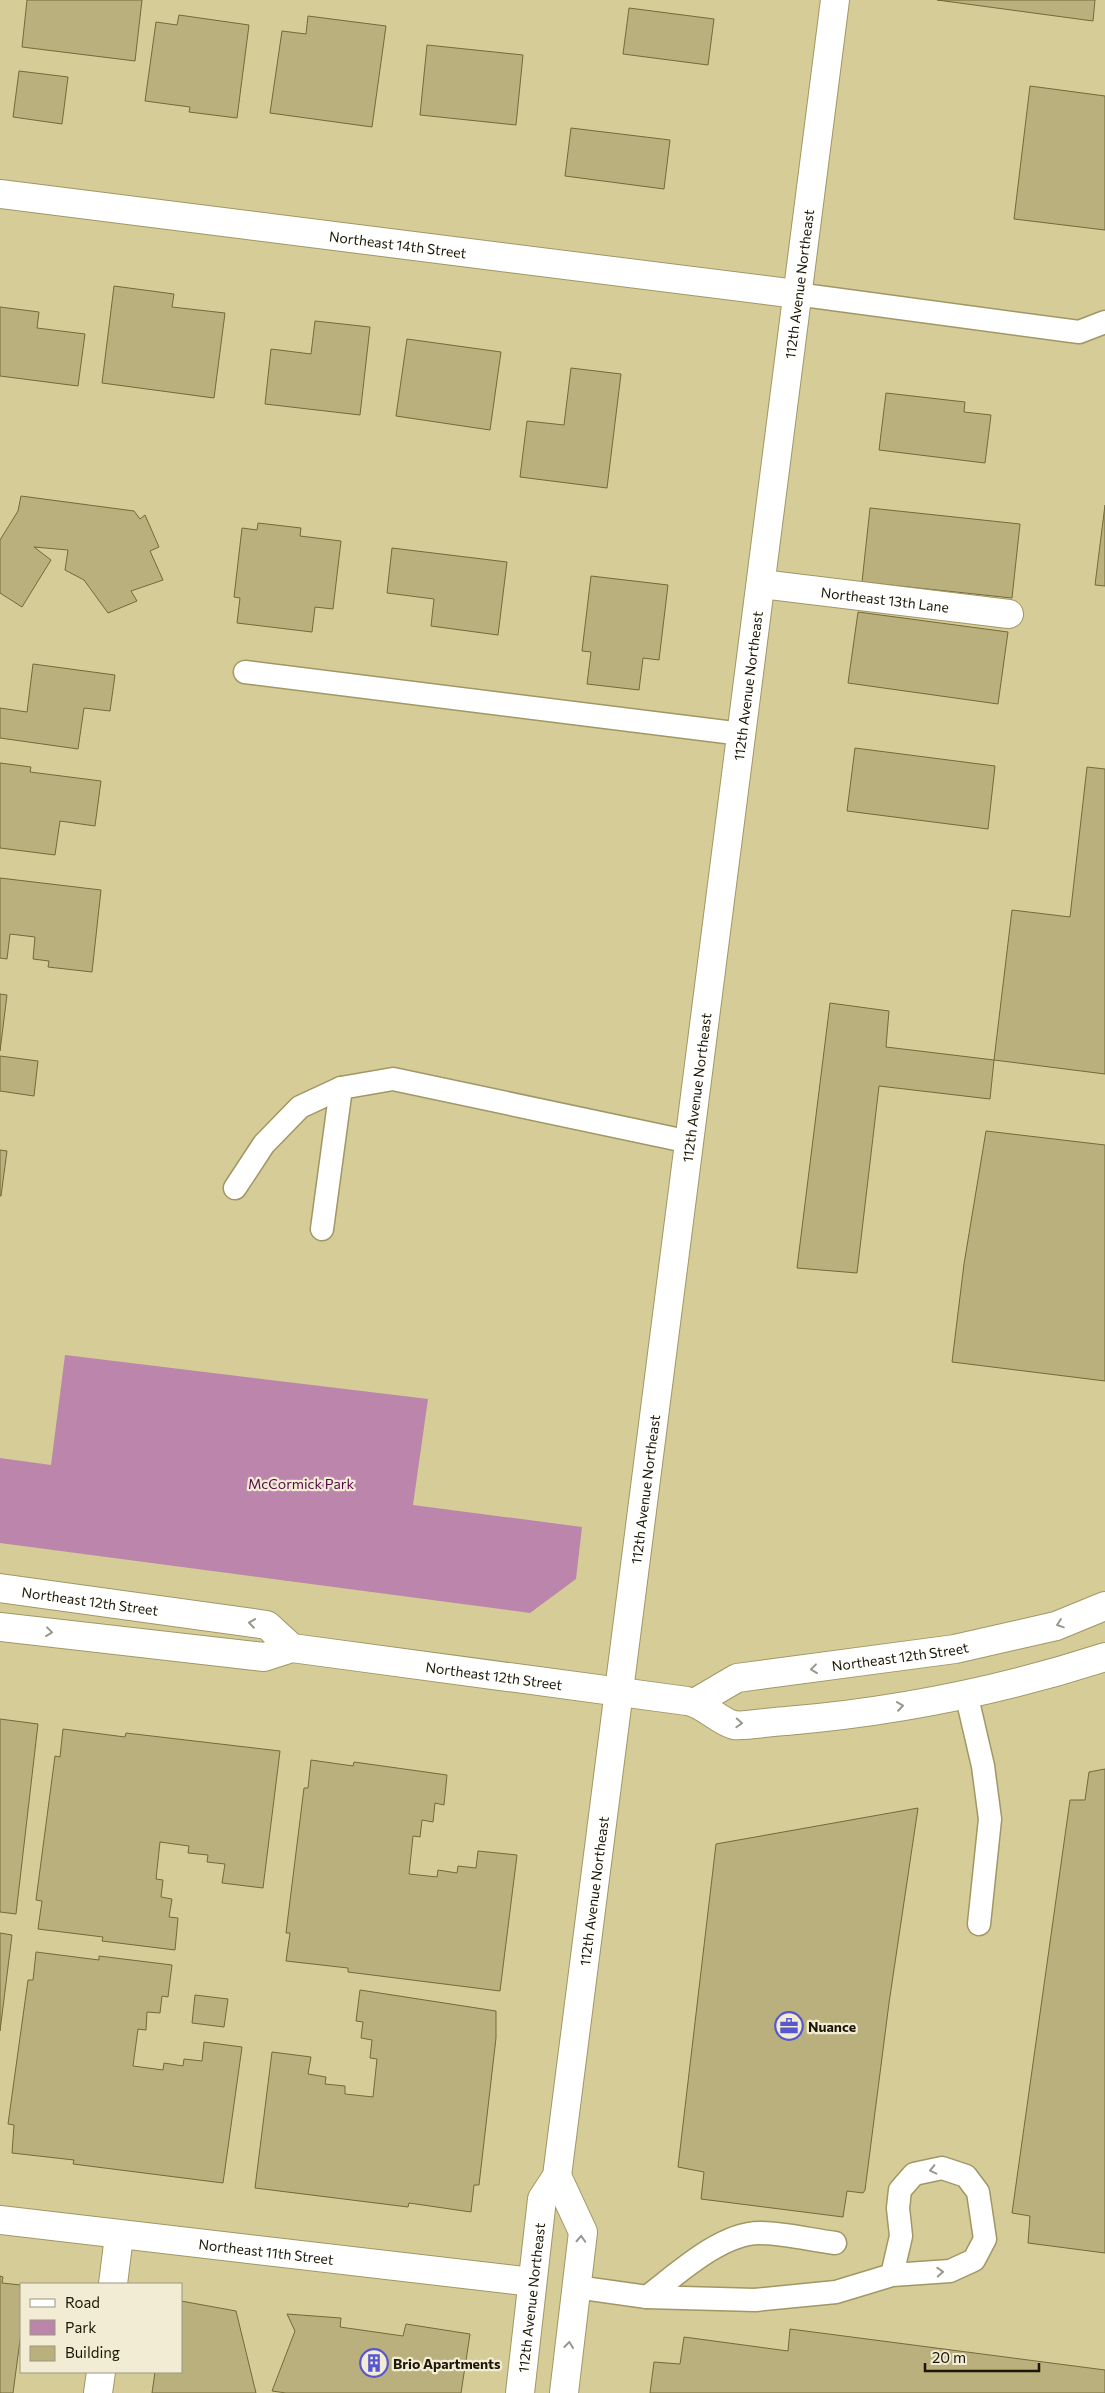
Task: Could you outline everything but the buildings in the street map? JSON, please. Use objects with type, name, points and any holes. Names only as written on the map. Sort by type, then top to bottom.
[{"type":"main road","name":"112th Avenue Northeast","points":[[520,2393],[542,2199],[558,2176],[761,584],[796,294],[835,0]]},
{"type":"main road","name":"Northeast 14th Street","points":[[0,194],[796,294]]},
{"type":"main road","name":"Northeast 13th Lane","points":[[761,584],[1009,614]]},
{"type":"main road","name":"Northeast 12th Street","points":[[0,1588],[267,1625],[292,1648]]},
{"type":"main road","name":"Northeast 12th Street","points":[[696,1702],[737,1678],[955,1649],[1056,1626],[1105,1606]]},
{"type":"main road","name":"Northeast 12th Street","points":[[0,1627],[264,1657],[292,1648],[696,1702],[734,1725],[802,1719],[928,1702],[1062,1671],[1105,1657]]},
{"type":"main road","points":[[558,2176],[583,2232],[564,2393]]},
{"type":"main road","name":"Northeast 11th Street","points":[[0,2220],[119,2236],[532,2282]]},
{"type":"main road","points":[[113,2283],[119,2236]]},
{"type":"main road","points":[[98,2393],[101,2373]]},
{"type":"lane","points":[[796,294],[1079,332],[1105,322]]},
{"type":"lane","points":[[245,672],[742,734]]},
{"type":"lane","points":[[235,1188],[264,1144],[300,1107],[341,1088],[392,1079],[690,1142]]},
{"type":"lane","points":[[322,1229],[341,1088]]},
{"type":"lane","points":[[966,1693],[983,1766],[990,1819],[979,1924]]},
{"type":"lane","points":[[576,2287],[647,2297],[755,2300],[836,2292],[892,2275],[950,2271],[974,2260],[985,2239],[978,2192],[966,2176],[942,2168],[914,2174],[900,2190],[898,2208],[901,2236],[892,2275]]},
{"type":"lane","points":[[647,2297],[710,2251],[750,2234],[765,2233],[836,2243]]},
{"type":"green space","name":"McCormick Park","points":[[65,1355],[428,1399],[413,1505],[582,1527],[576,1579],[530,1613],[0,1543],[0,1458],[51,1465]]},
{"type":"place","name":"Nuance","points":[[789,2026]]},
{"type":"place","name":"Brio Apartments","points":[[374,2363]]}]
